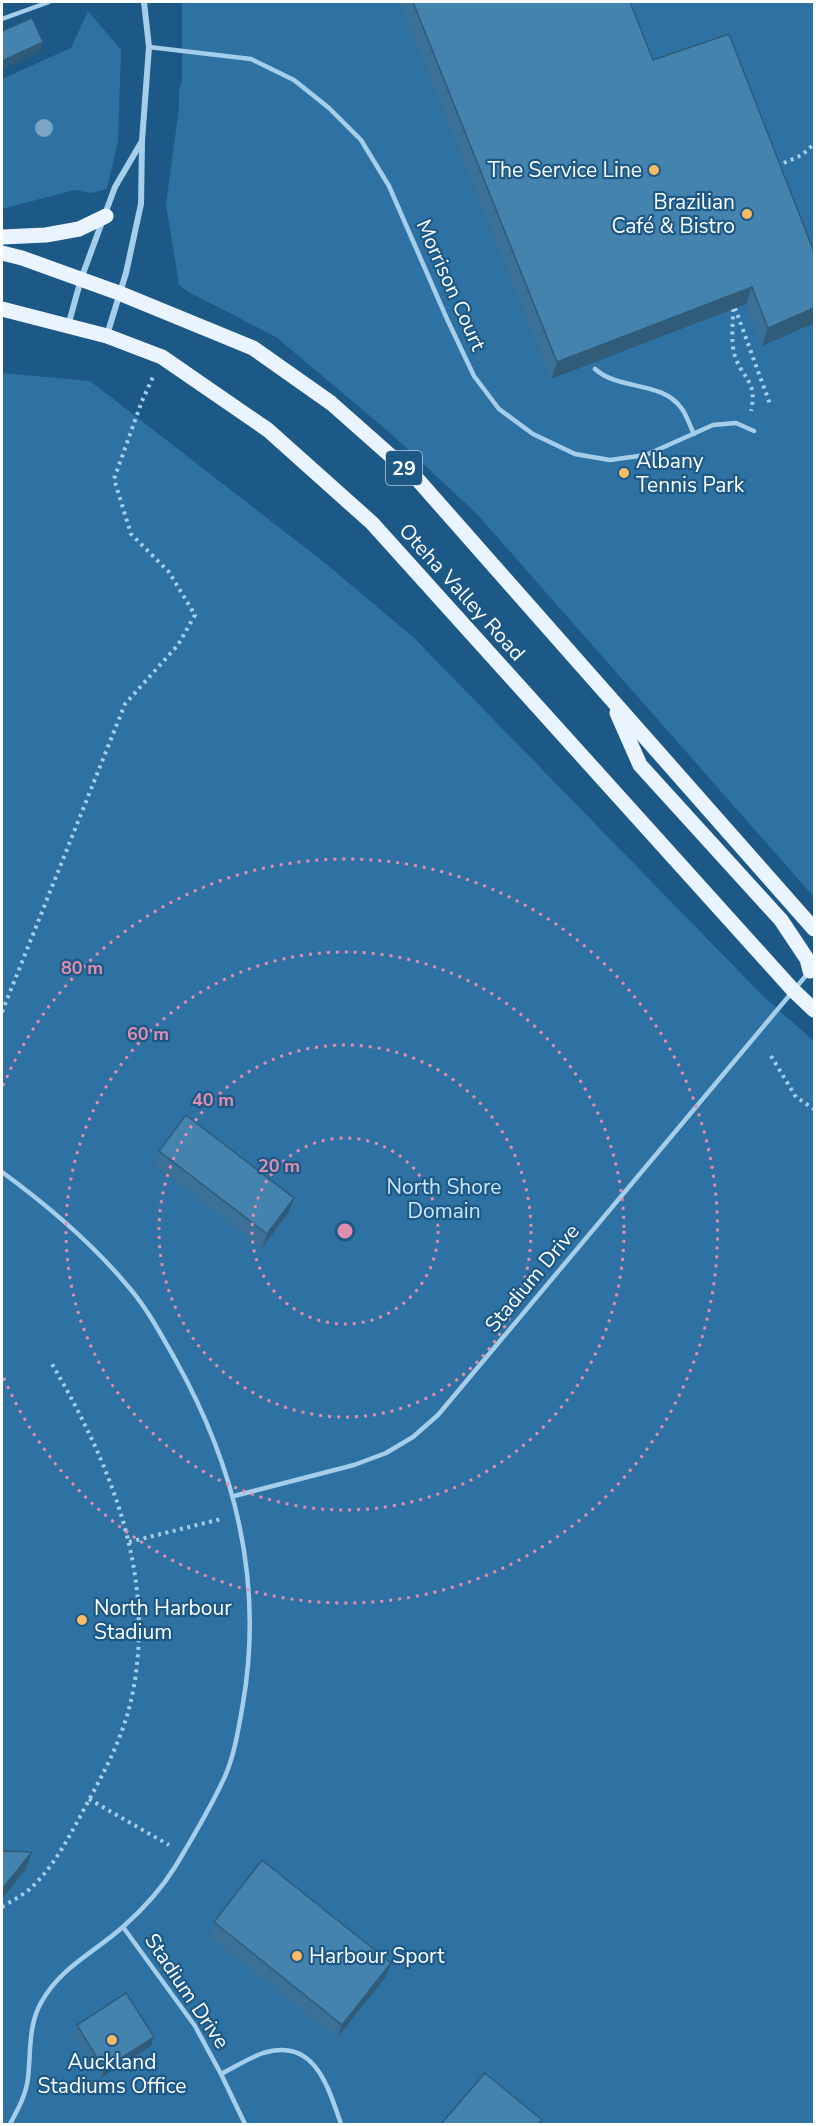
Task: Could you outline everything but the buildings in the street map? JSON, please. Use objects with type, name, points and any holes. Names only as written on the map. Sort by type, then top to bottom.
[{"type":"main road","points":[[2,237],[46,235],[79,229],[106,216]]},
{"type":"main road","name":"Oteha Valley Road","points":[[2,253],[119,293],[252,348],[331,403],[418,480],[814,928]]},
{"type":"main road","name":"Oteha Valley Road","points":[[2,309],[107,336],[162,357],[268,430],[372,523],[814,1010]]},
{"type":"main road","points":[[613,702],[640,765],[781,920],[812,968]]},
{"type":"street","points":[[107,336],[126,273],[141,204],[142,141],[149,47],[144,2]]},
{"type":"street","points":[[68,326],[81,279],[115,187],[142,141]]},
{"type":"lane","points":[[2,19],[49,2]]},
{"type":"lane","name":"Morrison Court","points":[[149,47],[250,59],[294,80],[329,108],[361,140],[389,186],[474,376],[499,409],[533,434],[575,454],[610,460],[646,455],[713,425],[736,423],[754,431]]},
{"type":"lane","points":[[594,369],[612,381],[664,394],[675,401],[682,409],[694,434]]},
{"type":"lane","name":"Stadium Drive","points":[[234,1496],[354,1465],[386,1453],[413,1437],[438,1415],[812,968]]},
{"type":"lane","name":"Stadium Drive","points":[[2,1172],[47,1205],[95,1249],[128,1285],[156,1325],[188,1382],[210,1429],[234,1496],[248,1571],[251,1617],[249,1671],[240,1724],[226,1772],[206,1814],[173,1870],[123,1927],[67,1969],[40,2003],[31,2032],[28,2080],[22,2102],[10,2124]]},
{"type":"lane","name":"Stadium Drive","points":[[123,1927],[195,2026],[245,2124]]},
{"type":"lane","name":"Stadium Drive","points":[[221,2074],[263,2053],[286,2050],[297,2053],[308,2058],[320,2072],[341,2124]]},
{"type":"path","points":[[769,169],[802,155],[814,144]]},
{"type":"path","points":[[750,420],[754,393],[734,350],[734,309],[770,404]]},
{"type":"path","points":[[2,1012],[124,704],[178,645],[195,615],[169,572],[131,534],[114,478],[142,401],[162,357]]},
{"type":"path","points":[[771,1056],[796,1096],[814,1109]]},
{"type":"path","points":[[2,1907],[30,1889],[48,1869],[65,1845],[111,1760],[132,1695],[137,1649],[138,1608],[129,1542],[117,1498],[104,1464],[76,1406],[52,1364]]},
{"type":"path","points":[[129,1542],[205,1523]]},
{"type":"path","points":[[89,1800],[182,1853]]},
{"type":"green space","name":"Albany Tennis Park","points":[[182,2],[814,2],[814,897],[476,513],[389,432],[276,337],[179,285],[166,204],[179,108],[179,89],[182,82]]},
{"type":"green space","points":[[88,11],[121,50],[118,141],[107,189],[91,193],[74,190],[2,209],[2,79],[71,48]]},
{"type":"green space","name":"North Shore Domain","points":[[2,373],[90,381],[325,563],[414,638],[766,999],[814,1041],[814,2124],[2,2124]]},
{"type":"place","name":"The Service Line","points":[[654,170]]},
{"type":"place","name":"Brazilian Café & Bistro","points":[[747,214]]},
{"type":"place","name":"Albany Tennis Park","points":[[624,473]]},
{"type":"place","name":"North Harbour Stadium","points":[[82,1620]]},
{"type":"place","name":"Harbour Sport","points":[[297,1956]]},
{"type":"place","name":"Auckland Stadiums Office","points":[[112,2040]]}]
